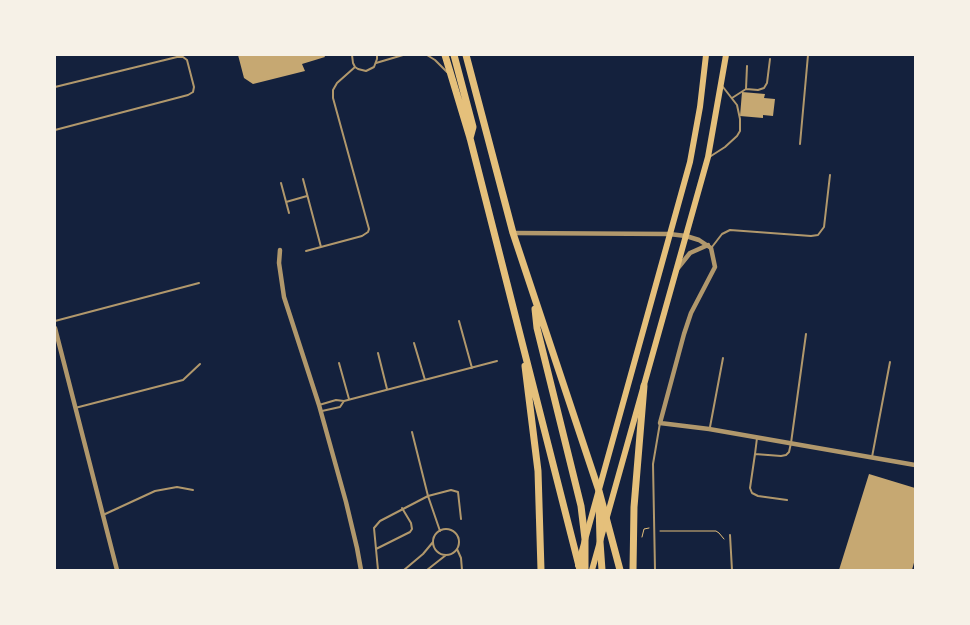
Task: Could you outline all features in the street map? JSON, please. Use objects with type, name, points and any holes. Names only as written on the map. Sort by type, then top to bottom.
[{"type":"main road","points":[[445,55],[470,138],[523,342],[578,568]]},
{"type":"main road","points":[[454,55],[472,127],[470,138]]},
{"type":"main road","points":[[466,55],[513,233],[599,491],[620,570]]},
{"type":"main road","points":[[592,570],[708,157],[726,55]]},
{"type":"main road","points":[[578,568],[690,162],[700,107],[706,56]]},
{"type":"main road","points":[[533,293],[537,328],[581,506],[585,539],[585,570]]},
{"type":"main road","points":[[523,342],[538,471],[540,570]]},
{"type":"main road","points":[[633,570],[634,498],[644,386]]},
{"type":"main road","points":[[599,491],[602,570]]},
{"type":"street","points":[[513,233],[669,234],[699,240],[709,247],[715,267],[686,327],[660,423],[709,429],[915,465]]},
{"type":"street","points":[[678,268],[690,253],[709,247]]},
{"type":"street","points":[[280,250],[279,263],[284,296],[319,405],[346,502],[361,570]]},
{"type":"street","points":[[55,328],[116,570]]},
{"type":"lane","points":[[352,55],[355,66],[366,71],[376,64],[403,55]]},
{"type":"lane","points":[[376,64],[377,55]]},
{"type":"lane","points":[[427,55],[435,60],[452,78]]},
{"type":"lane","points":[[800,144],[808,55]]},
{"type":"lane","points":[[55,87],[177,57],[183,57],[187,60],[194,87],[193,92],[188,95],[55,130]]},
{"type":"lane","points":[[732,98],[746,89],[758,90],[764,88],[770,59]]},
{"type":"lane","points":[[306,251],[362,236],[369,229],[333,98],[333,90],[337,82],[355,66]]},
{"type":"lane","points":[[746,89],[747,66]]},
{"type":"lane","points":[[708,157],[725,147],[739,134],[737,105],[721,86]]},
{"type":"lane","points":[[709,247],[722,234],[730,230],[818,235],[824,227],[830,175]]},
{"type":"lane","points":[[303,179],[320,247]]},
{"type":"lane","points":[[281,183],[289,213]]},
{"type":"lane","points":[[286,202],[307,196]]},
{"type":"lane","points":[[55,321],[199,283]]},
{"type":"lane","points":[[459,321],[472,368]]},
{"type":"lane","points":[[755,454],[786,455],[791,443],[806,334]]},
{"type":"lane","points":[[414,343],[425,380]]},
{"type":"lane","points":[[378,353],[387,390]]},
{"type":"lane","points":[[709,429],[723,358]]},
{"type":"lane","points":[[319,405],[336,400],[344,401],[497,361]]},
{"type":"lane","points":[[872,457],[890,362]]},
{"type":"lane","points":[[339,363],[349,399]]},
{"type":"lane","points":[[76,408],[183,380],[200,364]]},
{"type":"lane","points":[[320,411],[340,407],[344,401]]},
{"type":"lane","points":[[655,570],[653,464],[660,423]]},
{"type":"lane","points":[[412,432],[428,496],[440,531]]},
{"type":"lane","points":[[757,438],[750,488],[752,493],[758,496],[787,500]]},
{"type":"lane","points":[[103,515],[155,491],[177,487],[193,490]]},
{"type":"lane","points":[[378,570],[374,533],[376,525],[402,508],[428,496],[451,490],[458,492],[461,519]]},
{"type":"lane","points":[[376,549],[410,532],[412,529],[411,523],[402,508]]},
{"type":"lane","points":[[404,570],[423,554],[433,541],[436,533],[448,529],[456,534],[459,542],[456,549],[427,570]]},
{"type":"lane","points":[[730,535],[732,570]]},
{"type":"lane","points":[[433,541],[433,545],[438,552],[446,555]]},
{"type":"lane","points":[[456,549],[461,558],[462,570]]},
{"type":"path","points":[[641,540],[644,529],[653,528],[657,531],[716,531],[722,536],[731,551]]},
{"type":"building","points":[[238,55],[324,55],[325,57],[302,64],[305,71],[253,84],[244,78]]},
{"type":"building","points":[[742,92],[765,94],[764,98],[775,99],[773,116],[763,115],[763,118],[740,116]]},
{"type":"building","points":[[869,474],[915,488],[915,559],[912,570],[839,570]]}]
